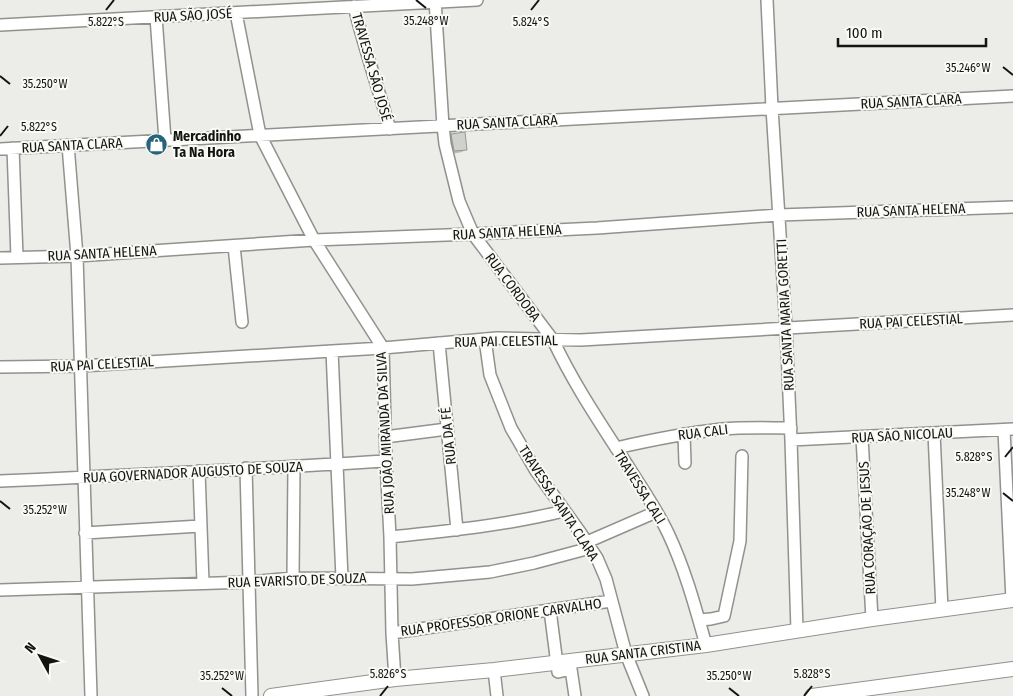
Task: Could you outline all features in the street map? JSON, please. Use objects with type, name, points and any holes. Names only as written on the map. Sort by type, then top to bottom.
[{"type":"main road","name":"RUA SANTA CRISTINA","points":[[271,696],[395,679],[494,670],[706,645],[797,630],[1012,600]]},
{"type":"main road","points":[[812,696],[1013,670]]},
{"type":"street","name":"RUA SÃO JOSÉ","points":[[0,25],[236,13],[327,4],[354,6],[477,0]]},
{"type":"street","name":"RUA SANTA MARIA GORETTI","points":[[767,0],[786,328],[797,630]]},
{"type":"street","name":"RUA CORDOBA","points":[[435,1],[445,144],[459,201],[473,234],[553,340]]},
{"type":"street","name":"TRAVESSA SÃO JOSÉ","points":[[354,6],[390,129]]},
{"type":"street","name":"RUA JOÃO MIRANDA DA SILVA","points":[[236,13],[260,135],[314,240],[383,348],[395,679]]},
{"type":"street","points":[[156,17],[165,140]]},
{"type":"street","name":"RUA SANTA CLARA","points":[[0,149],[1013,96]]},
{"type":"street","points":[[68,145],[81,366],[91,696]]},
{"type":"street","points":[[13,148],[17,258]]},
{"type":"street","name":"RUA SANTA HELENA","points":[[0,258],[76,256],[314,240],[597,228],[779,214],[1013,207]]},
{"type":"street","points":[[234,246],[242,322]]},
{"type":"street","name":"RUA PAI CELESTIAL","points":[[0,367],[81,366],[383,348],[497,338],[581,340],[1013,315]]},
{"type":"street","name":"TRAVESSA SANTA CLARA","points":[[485,339],[490,375],[511,428],[536,471],[598,558],[606,579],[626,654],[642,696]]},
{"type":"street","name":"TRAVESSA CALI","points":[[553,340],[586,401],[667,532],[690,586],[706,645]]},
{"type":"street","name":"RUA DA FÉ","points":[[439,343],[457,530]]},
{"type":"street","points":[[332,351],[342,578]]},
{"type":"street","points":[[385,437],[447,429]]},
{"type":"street","name":"RUA CALI","points":[[616,448],[684,434],[724,429],[791,434]]},
{"type":"street","points":[[1009,430],[1012,600]]},
{"type":"street","name":"RUA SÃO NICOLAU","points":[[791,434],[862,437],[1009,430]]},
{"type":"street","points":[[934,433],[942,610]]},
{"type":"street","points":[[684,434],[685,463]]},
{"type":"street","name":"RUA CORAÇÃO DE JESUS","points":[[862,437],[872,619]]},
{"type":"street","points":[[699,620],[724,616],[740,541],[742,456]]},
{"type":"street","name":"RUA GOVERNADOR AUGUSTO DE SOUZA","points":[[0,481],[386,461]]},
{"type":"street","points":[[293,578],[294,467]]},
{"type":"street","points":[[246,468],[252,696]]},
{"type":"street","points":[[199,471],[204,583]]},
{"type":"street","points":[[390,537],[457,530],[564,511]]},
{"type":"street","name":"RUA EVARISTO DE SOUZA","points":[[0,590],[250,582],[293,578],[412,579],[490,572],[534,563],[589,545],[656,512]]},
{"type":"street","points":[[85,533],[200,526]]},
{"type":"street","name":"RUA PROFESSOR ORIONE CARVALHO","points":[[392,633],[611,601]]},
{"type":"street","points":[[550,610],[558,672],[571,669],[575,696]]},
{"type":"street","points":[[494,670],[497,696]]},
{"type":"building","points":[[465,132],[467,150],[454,151],[451,134]]},
{"type":"place","name":"Mercadinho Ta Na Hora","points":[[157,144]]}]
